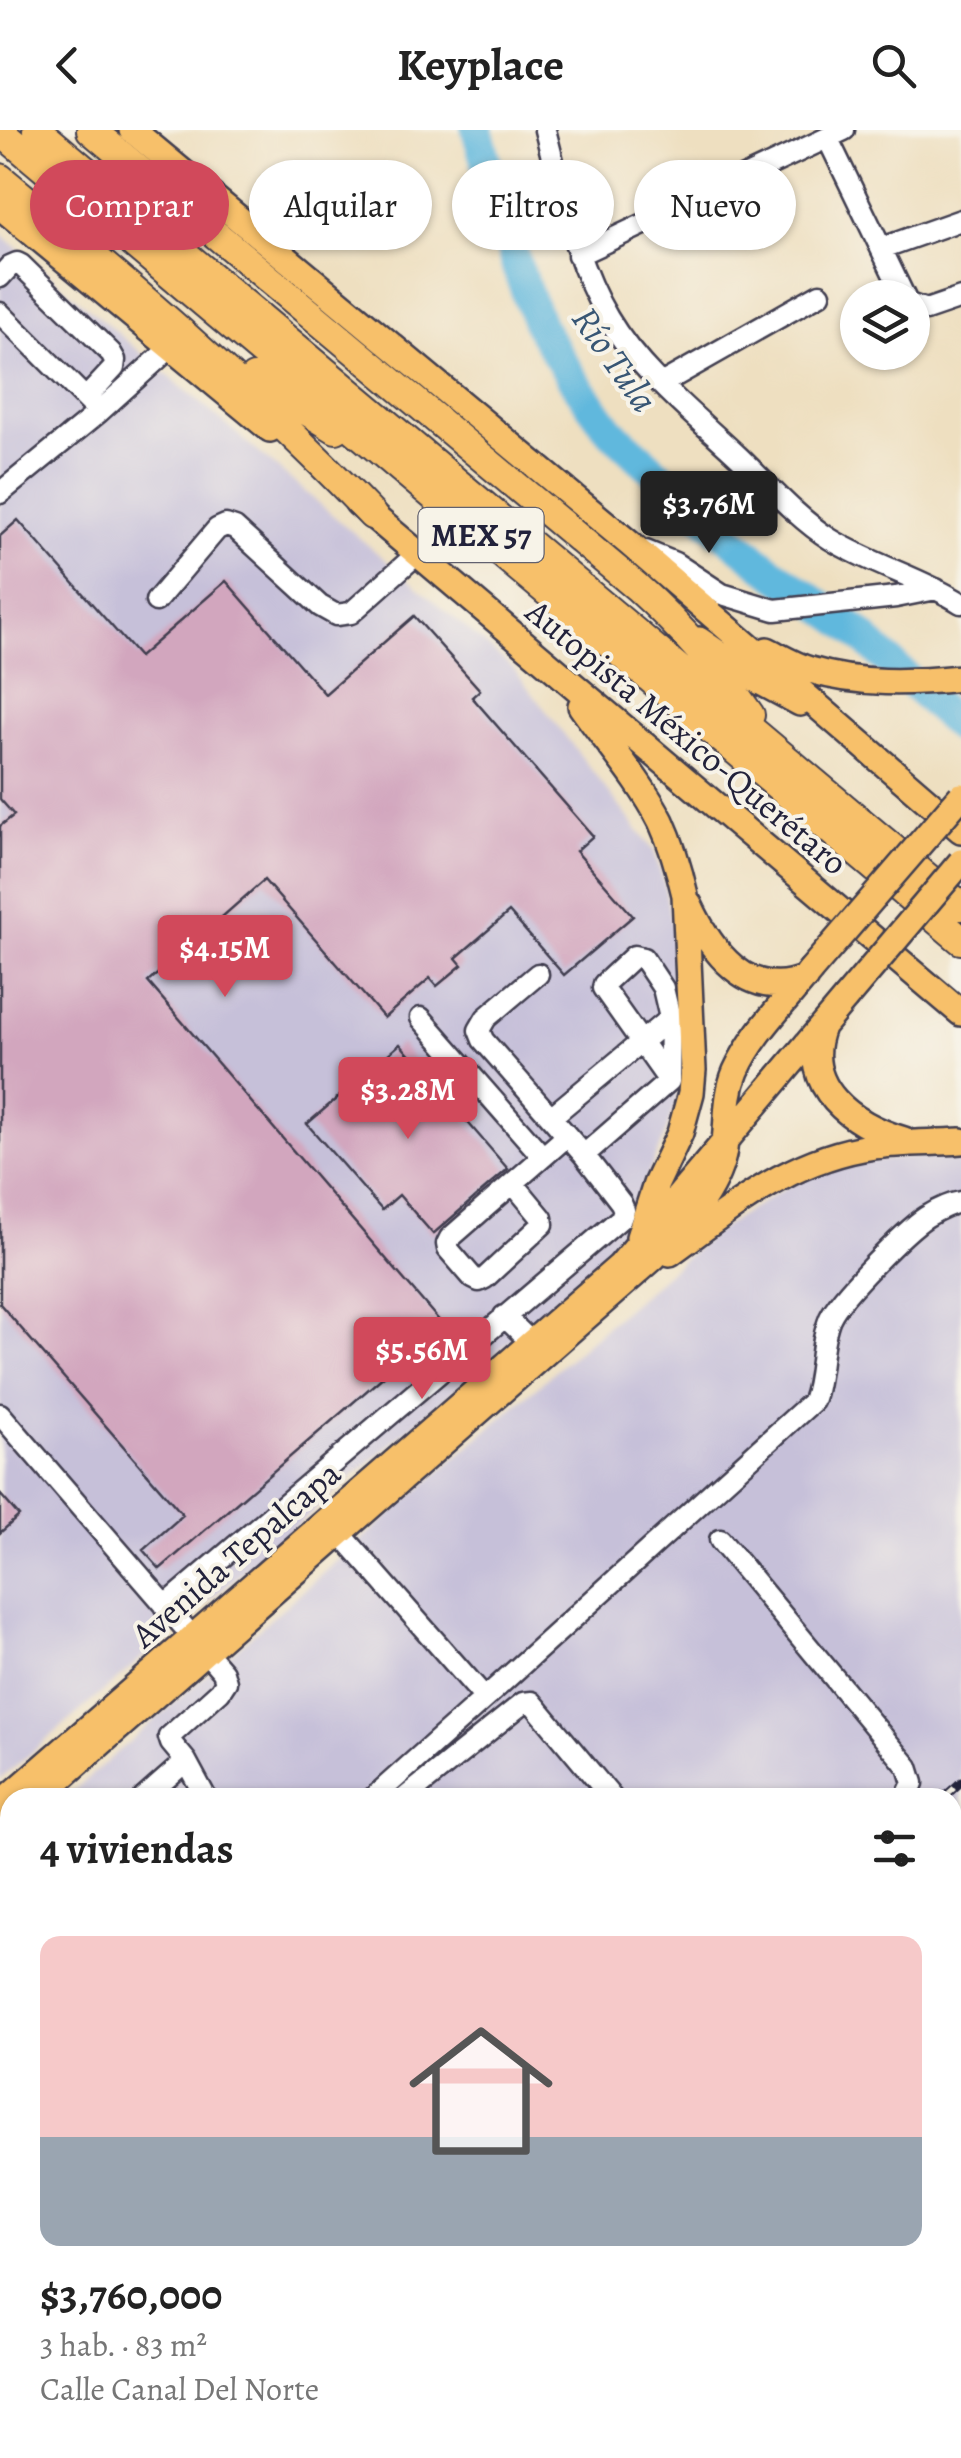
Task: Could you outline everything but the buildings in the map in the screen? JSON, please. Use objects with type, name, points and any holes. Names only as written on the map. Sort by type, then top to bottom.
[{"type":"highway","name":"MEX 57","points":[[37,130],[961,906]]},
{"type":"highway","name":"MEX 57","points":[[0,131],[961,940]]},
{"type":"highway","points":[[97,136],[671,619],[722,677],[765,740]]},
{"type":"highway","points":[[0,178],[256,398],[372,515]]},
{"type":"highway","points":[[151,305],[295,405],[388,456]]},
{"type":"main road","points":[[132,130],[630,544],[961,830]]},
{"type":"main road","name":"Autopista México-Querétaro","points":[[0,206],[961,1013]]},
{"type":"main road","points":[[671,619],[757,680],[836,721]]},
{"type":"main road","points":[[738,636],[808,670],[862,681],[961,678]]},
{"type":"main road","points":[[556,671],[655,810],[671,844],[685,895],[703,931],[738,973],[754,982],[785,984],[808,974]]},
{"type":"main road","name":"Avenida Tepalcapa","points":[[49,1788],[199,1645],[341,1534],[633,1278],[674,1235],[718,1171],[725,1140],[727,1098],[753,1040],[961,796]]},
{"type":"main road","name":"Avenida Tepalcapa","points":[[39,1788],[620,1266],[961,862]]},
{"type":"main road","points":[[637,1246],[648,1203],[680,1133],[694,1070],[685,895]]},
{"type":"main road","points":[[824,1022],[817,1060],[823,1082],[834,1100],[871,1128],[924,1144]]},
{"type":"main road","points":[[633,1278],[746,1196],[791,1172],[852,1151],[899,1144],[961,1142]]},
{"type":"street","points":[[544,130],[578,255],[608,320],[623,341],[661,384],[817,530],[961,603]]},
{"type":"street","points":[[578,255],[836,134],[897,280]]},
{"type":"street","points":[[882,248],[961,220]]},
{"type":"street","points":[[0,277],[10,266],[22,266],[111,353],[114,368],[93,405]]},
{"type":"street","points":[[661,384],[820,294]]},
{"type":"street","points":[[930,309],[961,298]]},
{"type":"street","points":[[0,313],[93,405]]},
{"type":"street","points":[[0,493],[93,405],[171,347]]},
{"type":"street","points":[[156,601],[217,530],[226,526],[236,528],[320,606],[336,615],[351,613],[417,554]]},
{"type":"street","points":[[630,544],[675,563],[722,594],[775,610],[938,589]]},
{"type":"street","points":[[584,1154],[669,1081],[670,1018],[663,988],[643,958],[634,956],[602,988],[669,1081]]},
{"type":"street","points":[[165,1606],[620,1218],[624,1210],[621,1203],[584,1154],[482,1040],[479,1030],[486,1018],[538,974]]},
{"type":"street","points":[[421,1018],[543,1157]]},
{"type":"street","points":[[551,1117],[670,1018]]},
{"type":"street","points":[[514,1182],[543,1224],[478,1281],[446,1244],[514,1182],[567,1136]]},
{"type":"street","points":[[384,1788],[813,1401],[827,1328],[842,1299],[905,1234],[925,1218],[961,1202]]},
{"type":"street","points":[[504,1316],[532,1343]]},
{"type":"street","points":[[0,1414],[223,1672],[226,1682],[220,1690],[170,1737],[201,1788]]},
{"type":"street","points":[[341,1534],[485,1698]]},
{"type":"street","points":[[720,1540],[908,1768],[911,1788]]},
{"type":"street","points":[[417,1788],[523,1703],[532,1702],[604,1788]]},
{"type":"street","points":[[155,1788],[186,1761]]},
{"type":"shaded area","points":[[0,233],[513,668],[654,851],[672,927],[677,1100],[620,1241],[486,1363],[0,1780]]},
{"type":"shaded area","points":[[961,1152],[961,1788],[76,1788],[710,1236],[784,1188],[831,1165]]},
{"type":"waterway","name":"Río Tula","points":[[477,130],[517,267],[540,327],[609,429],[710,522],[854,629],[961,729]]},
{"type":"railway","points":[[954,1788],[961,1782]]}]
